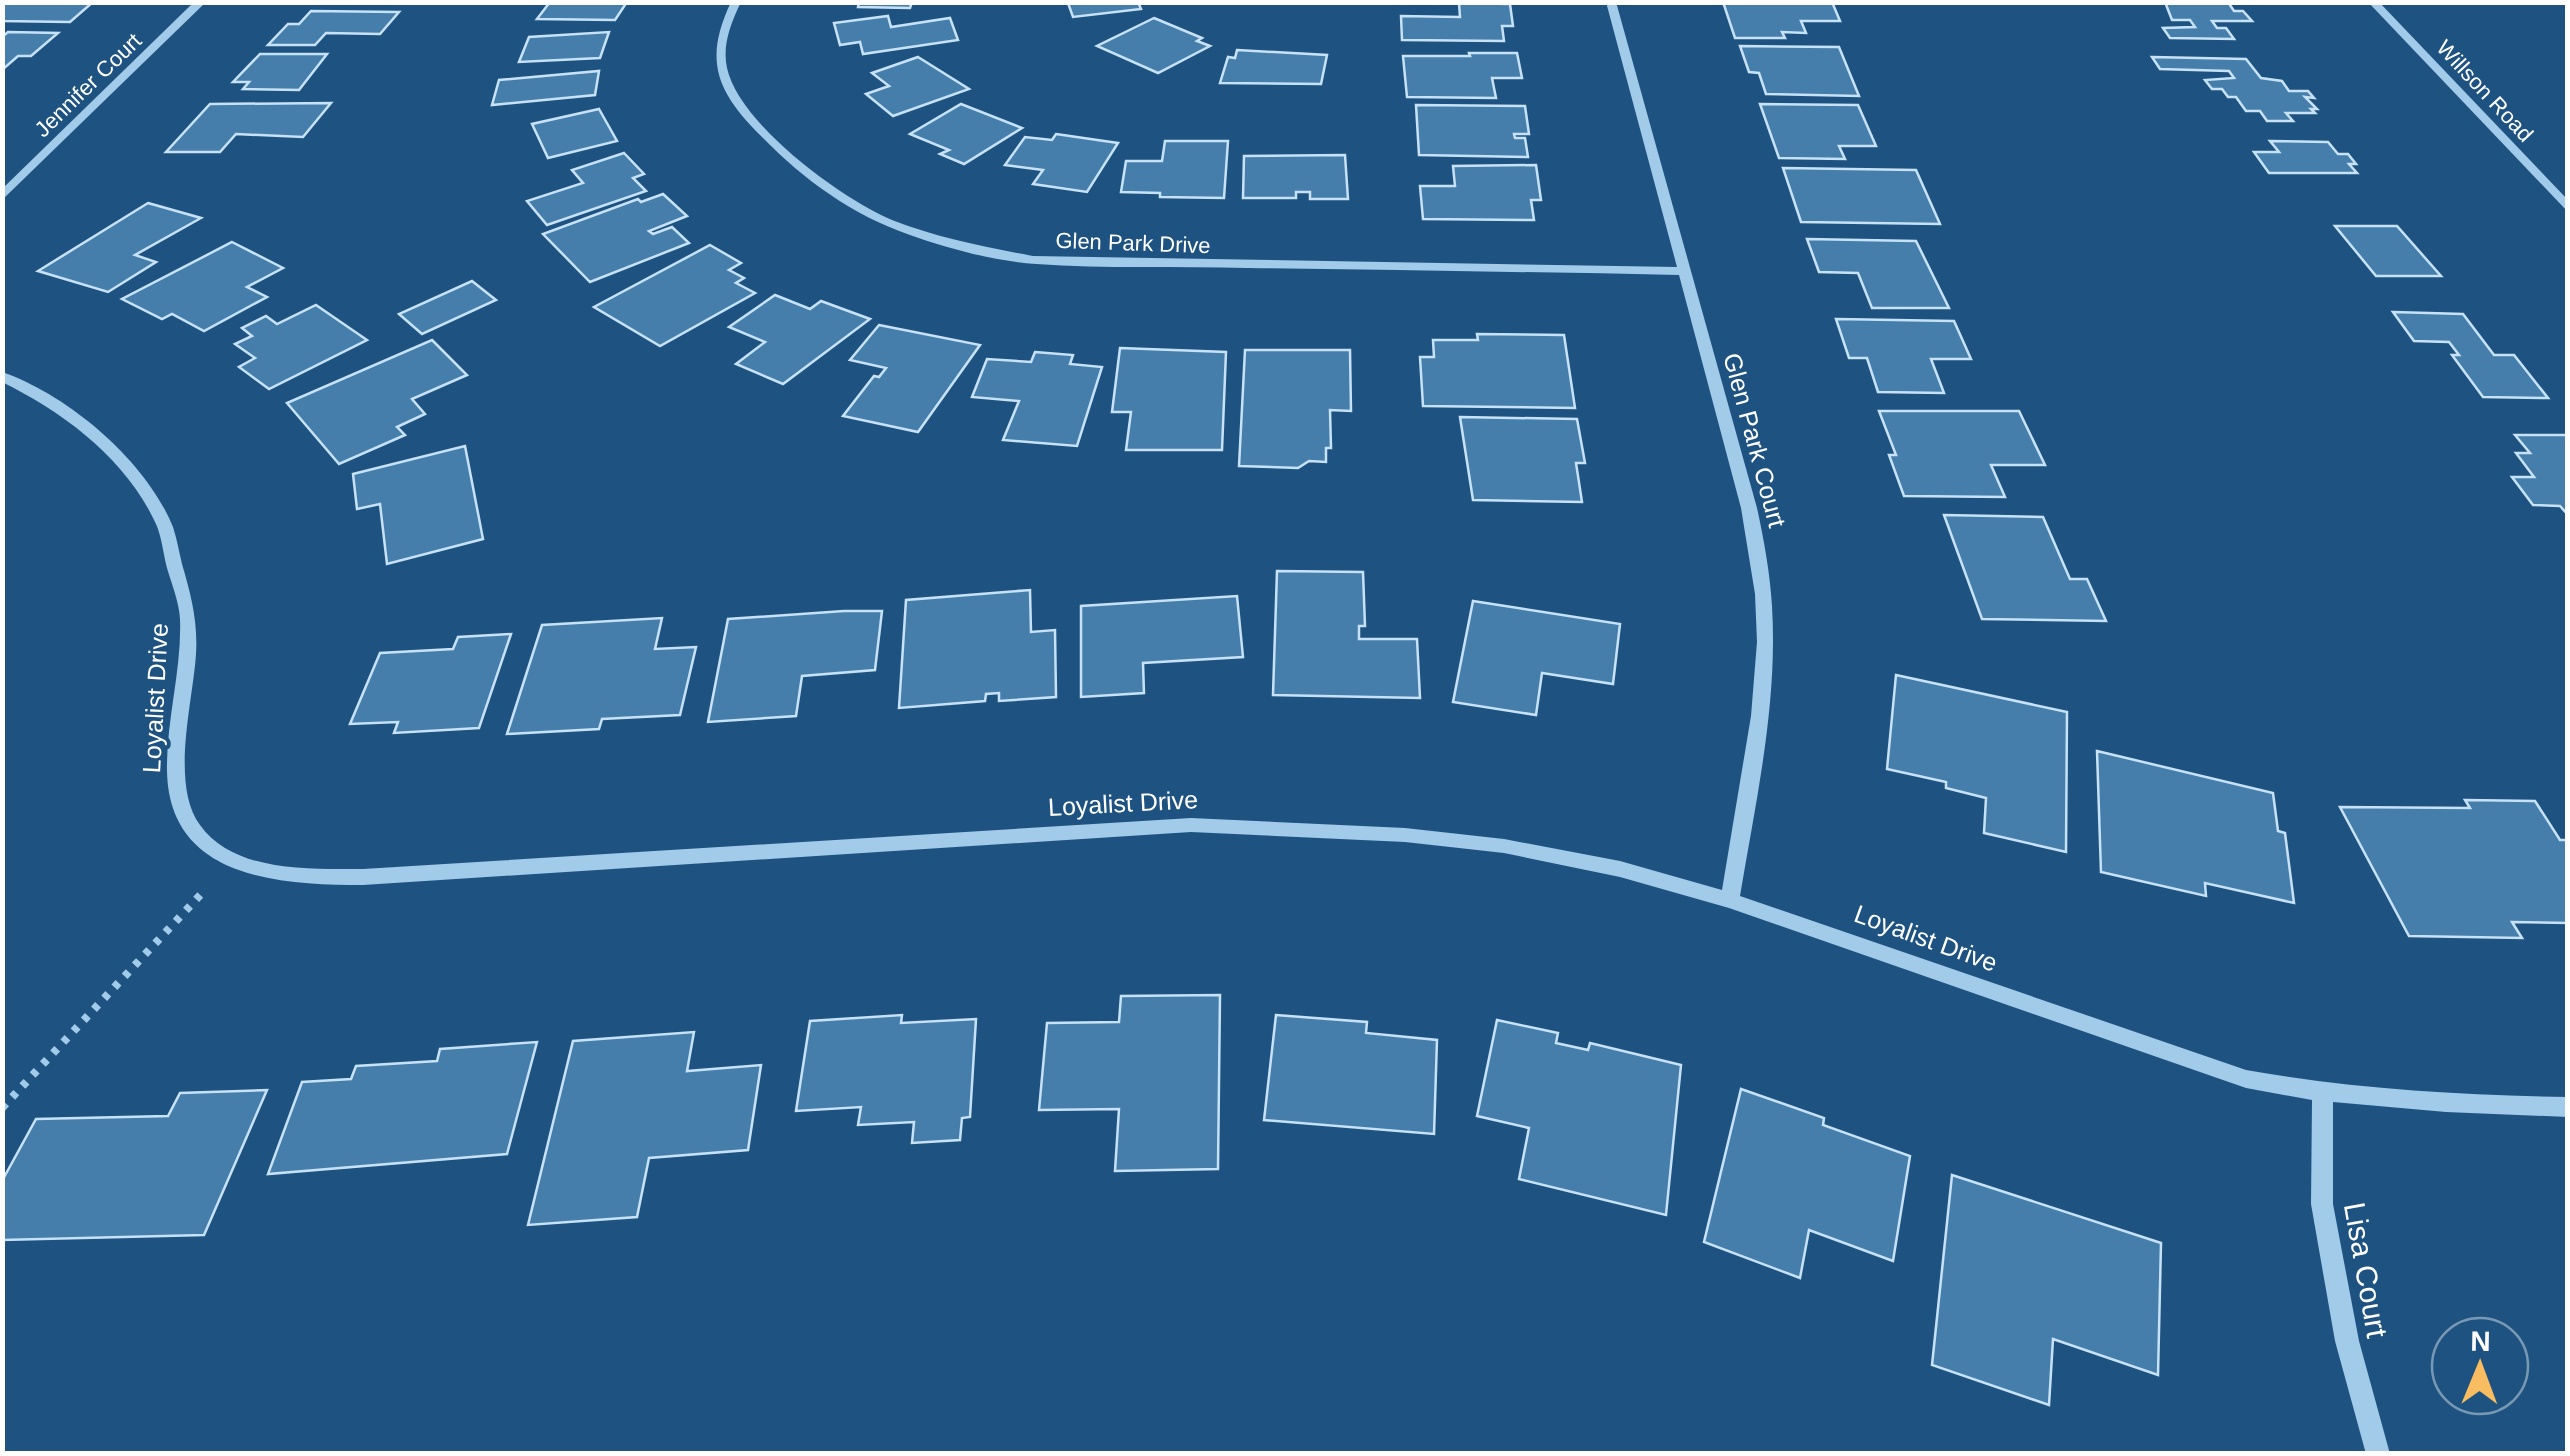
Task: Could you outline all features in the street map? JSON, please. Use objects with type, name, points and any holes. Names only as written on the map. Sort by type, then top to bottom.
[{"type":"street","name":"Jennifer Court","points":[[2,196],[202,2]]},
{"type":"street","name":"Glen Park Drive","points":[[736,2],[722,31],[718,55],[723,80],[737,104],[814,182],[854,208],[905,231],[966,248],[1051,261],[1685,272]]},
{"type":"street","name":"Glen Park Court","points":[[1611,2],[1749,508],[1764,611],[1756,732],[1730,900]]},
{"type":"street","name":"Willson Road","points":[[2373,2],[2568,208]]},
{"type":"street","name":"Loyalist Drive","points":[[2,376],[46,396],[115,452],[163,524],[188,614],[178,794],[196,835],[232,861],[267,872],[348,877],[1192,826],[1404,835],[1504,846],[1620,870],[1730,900],[2246,1078],[2323,1094],[2472,1106],[2568,1107]]},
{"type":"street","name":"Lisa Court","points":[[2323,1094],[2322,1204],[2347,1341],[2378,1454]]},
{"type":"path","points":[[2,1108],[232,861]]},
{"type":"building","points":[[2,2],[93,2],[70,22],[2,21]]},
{"type":"building","points":[[550,2],[627,2],[615,20],[537,19]]},
{"type":"building","points":[[859,2],[912,2],[910,8],[858,7]]},
{"type":"building","points":[[1138,2],[1141,9],[1073,17],[1068,3]]},
{"type":"building","points":[[1723,2],[1832,2],[1840,21],[1801,21],[1806,33],[1782,32],[1785,38],[1735,38]]},
{"type":"building","points":[[2165,2],[2228,2],[2234,11],[2243,11],[2252,21],[2212,21],[2217,28],[2226,28],[2234,39],[2170,38],[2163,28],[2195,27],[2190,20],[2172,20]]},
{"type":"building","points":[[1459,3],[1510,4],[1513,26],[1502,26],[1504,41],[1402,40],[1401,16],[1460,17]]},
{"type":"building","points":[[311,11],[399,12],[380,34],[326,33],[315,45],[268,45],[288,24],[299,24]]},
{"type":"building","points":[[888,16],[891,27],[950,18],[958,40],[863,54],[860,42],[840,45],[834,23]]},
{"type":"building","points":[[1154,18],[1202,38],[1197,41],[1210,46],[1158,73],[1097,46]]},
{"type":"building","points":[[8,32],[58,33],[31,56],[18,56],[2,70],[2,37]]},
{"type":"building","points":[[609,32],[600,58],[519,62],[529,37]]},
{"type":"building","points":[[1740,46],[1839,47],[1859,96],[1766,94],[1759,73],[1749,72]]},
{"type":"building","points":[[1237,50],[1327,55],[1321,84],[1220,83],[1228,57],[1235,58]]},
{"type":"building","points":[[1469,53],[1517,53],[1522,78],[1492,78],[1496,98],[1407,97],[1403,56],[1470,56]]},
{"type":"building","points":[[260,54],[327,54],[299,90],[243,89],[249,82],[233,82]]},
{"type":"building","points":[[918,57],[969,89],[893,116],[866,94],[889,86],[872,73]]},
{"type":"building","points":[[2152,57],[2246,59],[2261,78],[2282,81],[2289,91],[2308,91],[2314,98],[2305,97],[2317,109],[2311,109],[2315,113],[2286,113],[2293,121],[2267,121],[2260,111],[2246,111],[2236,97],[2228,97],[2222,89],[2212,89],[2205,80],[2234,78],[2229,71],[2160,69]]},
{"type":"building","points":[[599,71],[595,95],[492,105],[499,80]]},
{"type":"building","points":[[331,103],[303,137],[236,134],[220,152],[166,152],[210,104]]},
{"type":"building","points":[[961,104],[1022,128],[964,164],[940,154],[949,150],[910,134]]},
{"type":"building","points":[[1760,104],[1858,105],[1876,146],[1839,146],[1845,159],[1779,158]]},
{"type":"building","points":[[1416,105],[1525,106],[1529,134],[1514,134],[1515,138],[1525,138],[1528,157],[1419,155]]},
{"type":"building","points":[[599,109],[617,141],[548,158],[532,124]]},
{"type":"building","points":[[1056,134],[1118,143],[1087,192],[1033,184],[1043,170],[1005,165],[1025,137],[1052,140]]},
{"type":"building","points":[[1165,141],[1228,141],[1224,198],[1121,192],[1126,161],[1162,161]]},
{"type":"building","points":[[2270,141],[2328,142],[2338,154],[2348,154],[2356,164],[2349,164],[2357,173],[2269,173],[2254,152],[2279,152]]},
{"type":"building","points":[[624,153],[644,174],[633,178],[646,191],[547,225],[527,201],[583,183],[572,170]]},
{"type":"building","points":[[1345,155],[1348,199],[1310,199],[1310,192],[1296,192],[1296,198],[1243,198],[1244,156]]},
{"type":"building","points":[[1536,165],[1541,200],[1531,200],[1534,220],[1423,219],[1420,186],[1455,186],[1453,166]]},
{"type":"building","points":[[1783,168],[1916,170],[1940,224],[1801,222]]},
{"type":"building","points":[[663,194],[687,216],[649,231],[653,234],[672,227],[689,243],[590,282],[543,234],[638,199],[641,202]]},
{"type":"building","points":[[148,203],[201,218],[135,255],[156,262],[108,292],[38,271]]},
{"type":"building","points":[[2335,226],[2397,226],[2441,276],[2376,276]]},
{"type":"building","points":[[1807,239],[1916,241],[1949,308],[1872,308],[1858,273],[1819,272]]},
{"type":"building","points":[[232,242],[283,268],[247,287],[267,297],[204,331],[172,314],[162,319],[122,299]]},
{"type":"building","points":[[710,245],[741,263],[729,270],[744,278],[736,283],[755,293],[660,346],[594,307]]},
{"type":"building","points":[[472,281],[496,300],[422,334],[399,314]]},
{"type":"building","points":[[775,295],[810,309],[821,301],[870,319],[783,384],[736,364],[765,342],[729,327]]},
{"type":"building","points":[[316,305],[367,340],[269,389],[239,367],[255,358],[235,344],[252,336],[242,328],[266,316],[277,324]]},
{"type":"building","points":[[2393,312],[2463,314],[2494,355],[2514,355],[2548,398],[2483,397],[2452,355],[2459,355],[2449,342],[2414,341]]},
{"type":"building","points":[[1836,319],[1954,321],[1971,359],[1931,359],[1944,393],[1878,392],[1867,358],[1849,358]]},
{"type":"building","points":[[879,325],[980,345],[918,432],[843,416],[874,376],[879,377],[886,368],[850,360]]},
{"type":"building","points":[[1477,334],[1564,335],[1575,408],[1423,406],[1420,357],[1434,357],[1433,340],[1478,340]]},
{"type":"building","points":[[432,340],[467,375],[412,399],[425,414],[397,427],[405,435],[339,464],[287,403]]},
{"type":"building","points":[[1120,348],[1226,352],[1222,450],[1126,450],[1131,412],[1112,412]]},
{"type":"building","points":[[1245,350],[1350,350],[1351,411],[1330,410],[1331,448],[1326,448],[1326,462],[1309,461],[1298,468],[1239,466]]},
{"type":"building","points":[[1035,352],[1073,355],[1070,364],[1102,367],[1077,446],[1003,440],[1019,401],[972,397],[987,359],[1031,362]]},
{"type":"building","points":[[1879,411],[2019,411],[2045,465],[1991,465],[2005,497],[1904,496],[1889,455],[1896,455]]},
{"type":"building","points":[[1460,417],[1577,419],[1585,463],[1576,463],[1582,502],[1473,500]]},
{"type":"building","points":[[2515,435],[2568,435],[2568,515],[2560,506],[2533,505],[2512,477],[2534,477],[2516,453],[2530,453]]},
{"type":"building","points":[[465,446],[483,539],[387,564],[380,504],[357,509],[353,474]]},
{"type":"building","points":[[1944,515],[2043,517],[2070,579],[2087,579],[2106,621],[1982,619]]},
{"type":"building","points":[[1277,571],[1363,572],[1365,626],[1359,626],[1359,639],[1417,639],[1420,698],[1273,695]]},
{"type":"building","points":[[1030,590],[1031,632],[1055,630],[1056,697],[999,701],[999,693],[986,694],[985,701],[899,708],[906,600]]},
{"type":"building","points":[[1237,596],[1243,657],[1143,663],[1144,693],[1081,697],[1081,606]]},
{"type":"building","points":[[1473,601],[1620,624],[1613,684],[1542,673],[1536,715],[1453,702]]},
{"type":"building","points":[[882,611],[875,670],[802,676],[796,716],[708,722],[728,619]]},
{"type":"building","points":[[662,618],[655,649],[696,647],[680,715],[602,719],[599,729],[507,734],[542,625]]},
{"type":"building","points":[[511,634],[479,728],[394,733],[398,722],[350,724],[380,653],[453,649],[458,637]]},
{"type":"building","points":[[1896,675],[2067,712],[2066,852],[1984,833],[1986,798],[1946,788],[1946,782],[1887,769]]},
{"type":"building","points":[[2097,751],[2273,793],[2278,831],[2285,833],[2294,903],[2205,883],[2206,896],[2101,872]]},
{"type":"building","points":[[2465,800],[2535,801],[2560,840],[2568,840],[2568,923],[2512,922],[2522,938],[2409,936],[2340,807],[2470,808]]},
{"type":"building","points":[[1220,995],[1218,1169],[1115,1171],[1119,1109],[1039,1110],[1047,1023],[1119,1022],[1121,996]]},
{"type":"building","points":[[902,1015],[901,1023],[976,1019],[970,1117],[962,1118],[960,1140],[912,1143],[914,1122],[858,1125],[861,1107],[796,1111],[810,1021]]},
{"type":"building","points":[[1276,1015],[1367,1022],[1366,1033],[1437,1040],[1434,1134],[1264,1120]]},
{"type":"building","points":[[1497,1020],[1558,1033],[1556,1043],[1588,1050],[1590,1043],[1681,1065],[1666,1215],[1519,1179],[1529,1128],[1477,1116]]},
{"type":"building","points":[[694,1032],[687,1071],[761,1065],[748,1150],[649,1158],[637,1217],[528,1225],[573,1041]]},
{"type":"building","points":[[537,1042],[507,1154],[268,1174],[302,1082],[351,1079],[356,1066],[437,1061],[440,1049]]},
{"type":"building","points":[[1741,1089],[1824,1118],[1823,1125],[1910,1156],[1893,1261],[1809,1230],[1800,1278],[1704,1242]]},
{"type":"building","points":[[267,1090],[204,1235],[2,1240],[2,1181],[36,1119],[168,1116],[180,1093]]},
{"type":"building","points":[[1952,1175],[2161,1243],[2158,1375],[2053,1339],[2049,1405],[1932,1365]]}]
